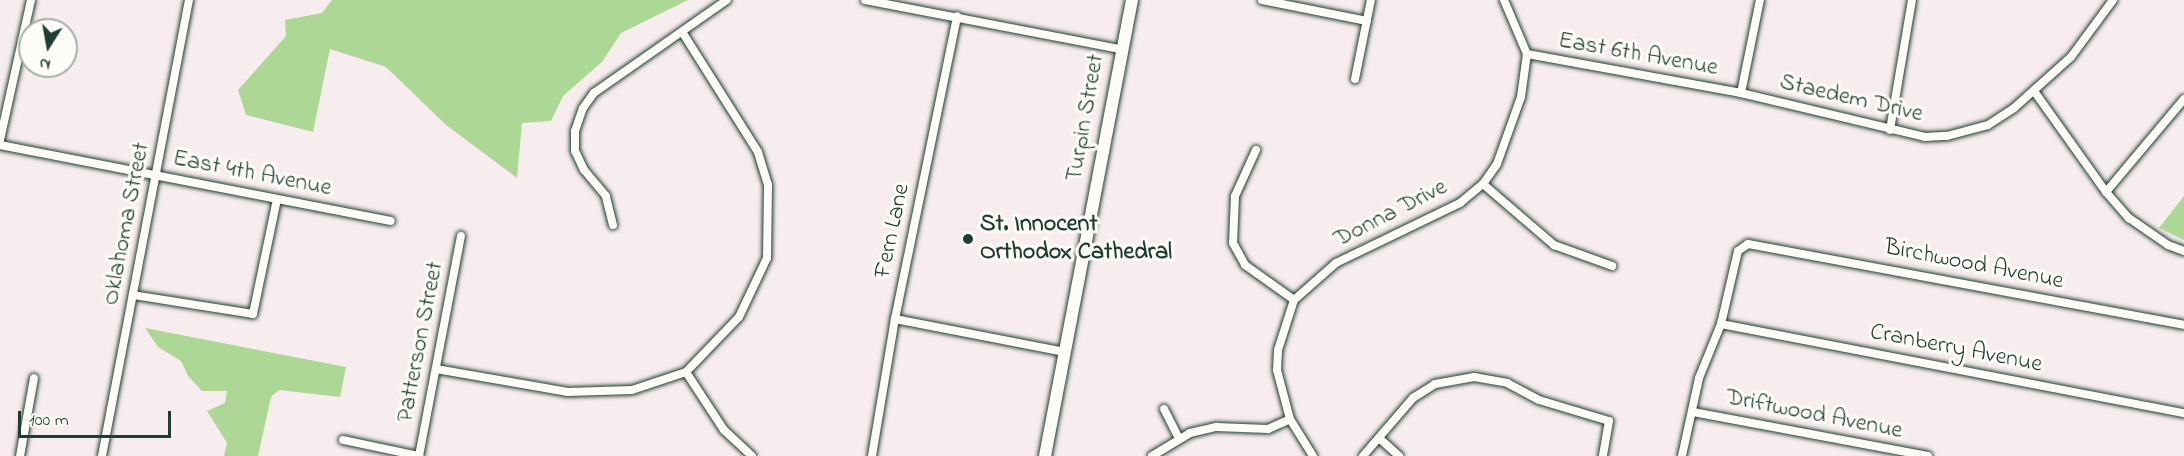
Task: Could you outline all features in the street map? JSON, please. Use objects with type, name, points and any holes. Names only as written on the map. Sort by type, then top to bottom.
[{"type":"street","points":[[0,140],[31,0]]},
{"type":"street","name":"Oklahoma Street","points":[[102,456],[189,0]]},
{"type":"street","points":[[613,225],[606,196],[584,170],[575,151],[575,130],[583,108],[594,93],[727,0]]},
{"type":"street","points":[[865,0],[1120,49]]},
{"type":"street","name":"Turpin Street","points":[[1046,456],[1120,49],[1132,0]]},
{"type":"street","points":[[1262,0],[1367,21]]},
{"type":"street","points":[[1355,79],[1371,0]]},
{"type":"street","points":[[1504,0],[1527,54]]},
{"type":"street","points":[[1741,93],[1760,0]]},
{"type":"street","points":[[1890,130],[1912,0]]},
{"type":"street","name":"Staedem Drive","points":[[1741,93],[1925,137],[1968,132],[1988,125],[2034,91],[2071,57],[2113,0]]},
{"type":"street","name":"Fern Lane","points":[[872,456],[894,319],[957,16]]},
{"type":"street","points":[[436,369],[568,392],[632,390],[686,372],[739,317],[767,258],[768,185],[758,152],[682,32]]},
{"type":"street","name":"East 6th Avenue","points":[[1527,54],[1741,93]]},
{"type":"street","name":"Donna Drive","points":[[1294,300],[1336,263],[1460,203],[1483,184],[1509,139],[1527,54]]},
{"type":"street","points":[[2034,91],[2106,192],[2150,234],[2184,251]]},
{"type":"street","points":[[2106,192],[2184,99]]},
{"type":"street","name":"East 4th Avenue","points":[[0,145],[391,221]]},
{"type":"street","points":[[1256,150],[1235,196],[1233,243],[1245,265],[1261,280],[1294,300],[1278,350],[1281,394],[1290,419],[1313,456]]},
{"type":"street","points":[[1483,184],[1554,245],[1612,266]]},
{"type":"street","points":[[133,295],[253,314],[277,199]]},
{"type":"street","name":"Patterson Street","points":[[419,456],[461,236]]},
{"type":"street","name":"Birchwood Avenue","points":[[1721,324],[1738,251],[1743,246],[1757,244],[2184,325]]},
{"type":"street","points":[[894,319],[1065,352]]},
{"type":"street","points":[[1682,456],[1699,378],[1721,324]]},
{"type":"street","name":"Cranberry Avenue","points":[[1721,324],[2184,413]]},
{"type":"street","points":[[686,372],[724,430],[752,456]]},
{"type":"street","points":[[1363,456],[1413,398],[1435,384],[1474,377],[1507,383],[1539,400],[1609,421],[1603,456]]},
{"type":"street","points":[[20,456],[34,378]]},
{"type":"street","points":[[1164,409],[1179,438]]},
{"type":"street","name":"Driftwood Avenue","points":[[1693,411],[1928,456]]},
{"type":"street","points":[[1152,456],[1179,438],[1216,427],[1268,429],[1290,419]]},
{"type":"street","points":[[1379,438],[1399,456]]},
{"type":"street","points":[[343,440],[419,456]]},
{"type":"green space","points":[[332,0],[688,0],[621,33],[602,62],[563,96],[551,121],[522,123],[517,178],[446,125],[386,67],[330,49],[313,132],[246,115],[238,90],[286,36],[285,20],[322,13]]},
{"type":"green space","points":[[2184,196],[2184,240],[2159,228]]},
{"type":"green space","points":[[145,328],[346,367],[340,397],[279,390],[271,397],[258,456],[224,456],[227,443],[207,411],[225,403],[227,391],[202,391],[188,376],[181,361],[158,347]]},
{"type":"place","name":"St. Innocent Orthodox Cathedral","points":[[968,239]]}]
